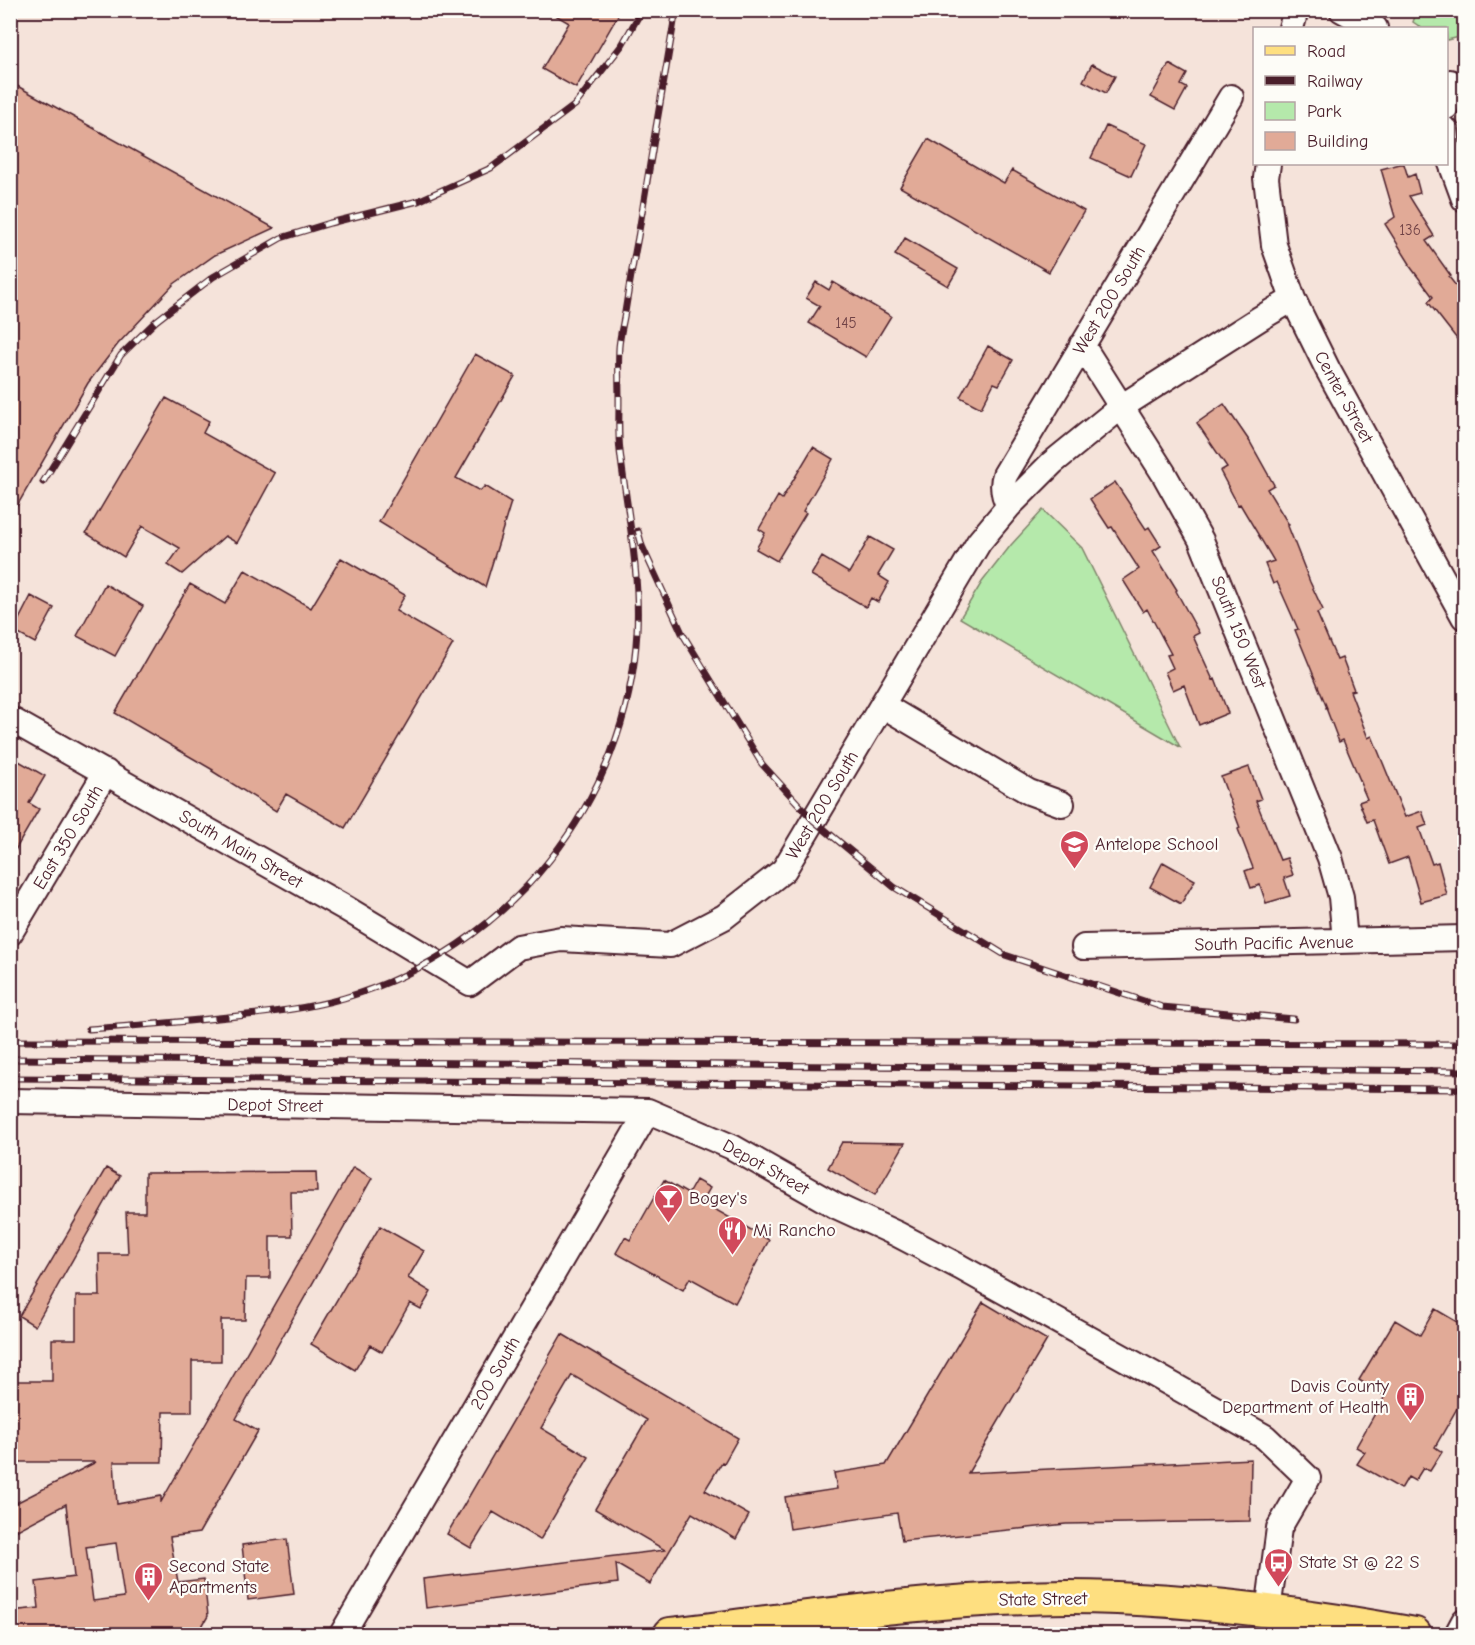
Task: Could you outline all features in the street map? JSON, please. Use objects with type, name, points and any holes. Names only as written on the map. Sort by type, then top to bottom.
[{"type":"main road","name":"State Street","points":[[670,1635],[936,1603],[1028,1598],[1138,1599],[1268,1611],[1415,1635]]},
{"type":"street","points":[[1291,27],[1296,10]]},
{"type":"street","points":[[1342,10],[1375,27]]},
{"type":"street","points":[[1378,27],[1387,10]]},
{"type":"street","points":[[1448,100],[1454,78]]},
{"type":"street","name":"West 200 South","points":[[1009,506],[1002,490],[1005,475],[1231,97]]},
{"type":"street","points":[[1448,149],[1449,158],[1464,199]]},
{"type":"street","name":"Center Street","points":[[1268,165],[1266,178],[1274,245],[1293,299],[1328,370],[1464,617]]},
{"type":"street","name":"West 200 South","points":[[470,983],[518,947],[561,939],[670,945],[724,916],[784,870],[979,542],[1009,506],[1052,463],[1121,407],[1293,299]]},
{"type":"street","name":"South 150 West","points":[[1082,345],[1164,474],[1201,540],[1330,858],[1341,897],[1345,941]]},
{"type":"street","points":[[882,705],[1029,792],[1062,804]]},
{"type":"street","name":"South Main Street","points":[[10,719],[347,909],[470,983]]},
{"type":"street","name":"East 350 South","points":[[10,933],[106,772]]},
{"type":"street","name":"South Pacific Avenue","points":[[1084,947],[1464,938]]},
{"type":"street","name":"Depot Street","points":[[10,1101],[648,1111],[732,1147],[836,1206],[897,1234],[1265,1437],[1308,1478],[1279,1528],[1268,1611]]},
{"type":"street","name":"200 South","points":[[342,1635],[648,1111]]},
{"type":"street","points":[[1457,1635],[1464,1621]]},
{"type":"green space","points":[[1417,11],[1464,11],[1464,36],[1448,40],[1448,27],[1420,27],[1413,22]]},
{"type":"green space","points":[[1043,510],[1082,548],[1180,747],[960,618],[982,582]]},
{"type":"building","points":[[547,10],[621,10],[576,88],[542,69],[569,23]]},
{"type":"building","points":[[1092,64],[1115,76],[1106,93],[1083,81]]},
{"type":"building","points":[[1169,64],[1187,74],[1181,85],[1187,88],[1175,110],[1151,97]]},
{"type":"building","points":[[10,82],[274,228],[215,255],[174,284],[118,344],[88,383],[10,518]]},
{"type":"building","points":[[1106,126],[1146,144],[1131,176],[1091,158]]},
{"type":"building","points":[[928,139],[1004,183],[1012,170],[1084,211],[1049,272],[900,187]]},
{"type":"building","points":[[1404,165],[1408,177],[1415,174],[1420,193],[1409,196],[1434,236],[1426,241],[1464,296],[1464,348],[1428,302],[1433,297],[1409,265],[1385,224],[1395,217],[1381,169]]},
{"type":"building","points":[[905,238],[958,269],[948,286],[895,255]]},
{"type":"building","points":[[816,282],[829,290],[833,282],[891,316],[866,357],[809,323],[820,306],[806,298]]},
{"type":"building","points":[[988,346],[1013,360],[999,385],[994,383],[981,408],[960,397]]},
{"type":"building","points":[[475,354],[515,376],[456,478],[480,491],[485,486],[511,502],[485,587],[379,522]]},
{"type":"building","points":[[166,398],[209,421],[203,433],[275,473],[237,543],[225,536],[182,574],[168,565],[180,548],[142,526],[124,557],[86,533]]},
{"type":"building","points":[[1224,404],[1250,442],[1274,485],[1267,489],[1289,525],[1323,610],[1317,613],[1337,660],[1342,658],[1354,690],[1350,691],[1368,738],[1372,736],[1405,817],[1422,811],[1427,825],[1419,828],[1432,864],[1438,862],[1447,895],[1421,902],[1408,857],[1389,864],[1373,820],[1367,822],[1359,802],[1367,799],[1362,785],[1343,740],[1339,742],[1295,630],[1298,629],[1277,582],[1273,584],[1265,564],[1274,561],[1240,504],[1238,505],[1220,471],[1227,467],[1197,423]]},
{"type":"building","points":[[813,447],[833,459],[803,511],[806,513],[777,561],[756,549],[765,533],[759,529],[778,496],[782,499]]},
{"type":"building","points":[[1115,482],[1146,529],[1149,527],[1161,546],[1153,551],[1177,590],[1199,633],[1193,636],[1213,680],[1215,679],[1228,713],[1199,725],[1184,685],[1173,690],[1165,672],[1173,668],[1167,655],[1171,654],[1147,609],[1143,612],[1123,580],[1139,569],[1112,527],[1109,528],[1090,499]]},
{"type":"building","points":[[870,537],[893,550],[878,575],[889,582],[878,602],[871,598],[866,607],[811,575],[822,557],[849,573]]},
{"type":"building","points":[[341,558],[405,595],[396,611],[453,644],[345,828],[286,794],[276,811],[213,770],[115,713],[190,584],[225,604],[245,570],[311,608]]},
{"type":"building","points":[[105,584],[143,606],[115,656],[77,636]]},
{"type":"building","points":[[31,596],[54,608],[35,643],[13,631]]},
{"type":"building","points":[[10,756],[45,776],[29,803],[39,809],[10,859]]},
{"type":"building","points":[[1249,767],[1261,799],[1256,801],[1280,860],[1287,858],[1293,875],[1284,878],[1290,896],[1266,903],[1260,885],[1251,888],[1245,871],[1253,868],[1221,777]]},
{"type":"building","points":[[1163,862],[1195,880],[1181,904],[1150,887]]},
{"type":"building","points":[[842,1142],[905,1143],[875,1195],[828,1168]]},
{"type":"building","points":[[353,1167],[372,1178],[236,1419],[258,1431],[199,1533],[170,1537],[178,1582],[204,1579],[208,1616],[197,1635],[10,1635],[10,1611],[39,1608],[36,1582],[74,1577],[66,1504],[10,1534],[10,1506],[96,1462],[10,1462],[10,1430],[14,1430],[13,1381],[52,1381],[52,1339],[76,1339],[76,1296],[100,1296],[99,1254],[128,1254],[126,1212],[145,1212],[145,1173],[316,1172],[317,1192],[291,1192],[292,1236],[270,1236],[270,1278],[246,1278],[245,1320],[221,1320],[221,1361],[192,1361],[192,1412],[163,1412],[162,1462],[114,1462],[117,1504],[161,1496],[161,1502]],"holes":[[[116,1543],[124,1597],[93,1601],[86,1547]]]},
{"type":"building","points":[[106,1168],[120,1176],[35,1326],[19,1316]]},
{"type":"building","points":[[664,1180],[688,1194],[696,1180],[710,1188],[702,1202],[769,1240],[735,1303],[690,1278],[683,1290],[616,1253],[625,1237],[630,1240]]},
{"type":"building","points":[[380,1226],[424,1251],[408,1278],[431,1292],[421,1309],[410,1303],[382,1352],[370,1345],[355,1370],[311,1344]]},
{"type":"building","points":[[983,1302],[1047,1340],[968,1473],[1251,1459],[1250,1521],[1066,1524],[902,1541],[897,1513],[790,1529],[785,1497],[837,1489],[834,1473],[886,1465]]},
{"type":"building","name":"Davis County Department of Health","points":[[1435,1309],[1464,1326],[1464,1396],[1435,1447],[1442,1452],[1430,1471],[1423,1468],[1415,1481],[1408,1477],[1401,1489],[1357,1464],[1365,1452],[1356,1447],[1385,1396],[1359,1380],[1395,1320],[1420,1335]]},
{"type":"building","points":[[562,1334],[738,1438],[705,1490],[749,1515],[736,1539],[692,1513],[650,1584],[616,1564],[618,1583],[426,1608],[423,1579],[665,1550],[595,1509],[647,1420],[572,1375],[541,1428],[589,1457],[540,1540],[493,1512],[471,1548],[447,1534]]},
{"type":"building","points":[[287,1539],[294,1594],[248,1600],[242,1545]]},
{"type":"railway","points":[[43,482],[121,355],[156,321],[213,277],[281,238],[418,201],[491,168],[575,105],[622,45],[642,10]]},
{"type":"railway","points":[[89,1029],[210,1019],[301,1008],[344,998],[404,975],[458,944],[507,906],[549,861],[584,810],[611,754],[629,694],[637,631],[635,563],[619,445],[619,347],[676,10]]},
{"type":"railway","points":[[638,531],[642,546],[682,633],[762,764],[813,820],[894,887],[1005,955],[1162,1007],[1294,1019]]},
{"type":"railway","points":[[10,1041],[1464,1044]]},
{"type":"railway","points":[[10,1059],[1464,1071]]},
{"type":"railway","points":[[10,1078],[1464,1089]]},
{"type":"place","name":"Antelope School","points":[[1074,870]]},
{"type":"place","name":"Bogey's","points":[[668,1224]]},
{"type":"place","name":"Mi Rancho","points":[[732,1256]]},
{"type":"place","name":"Davis County Department of Health","points":[[1410,1422]]},
{"type":"place","name":"State St @ 22 S","points":[[1278,1588]]},
{"type":"place","name":"Second State Apartments","points":[[148,1602]]}]
